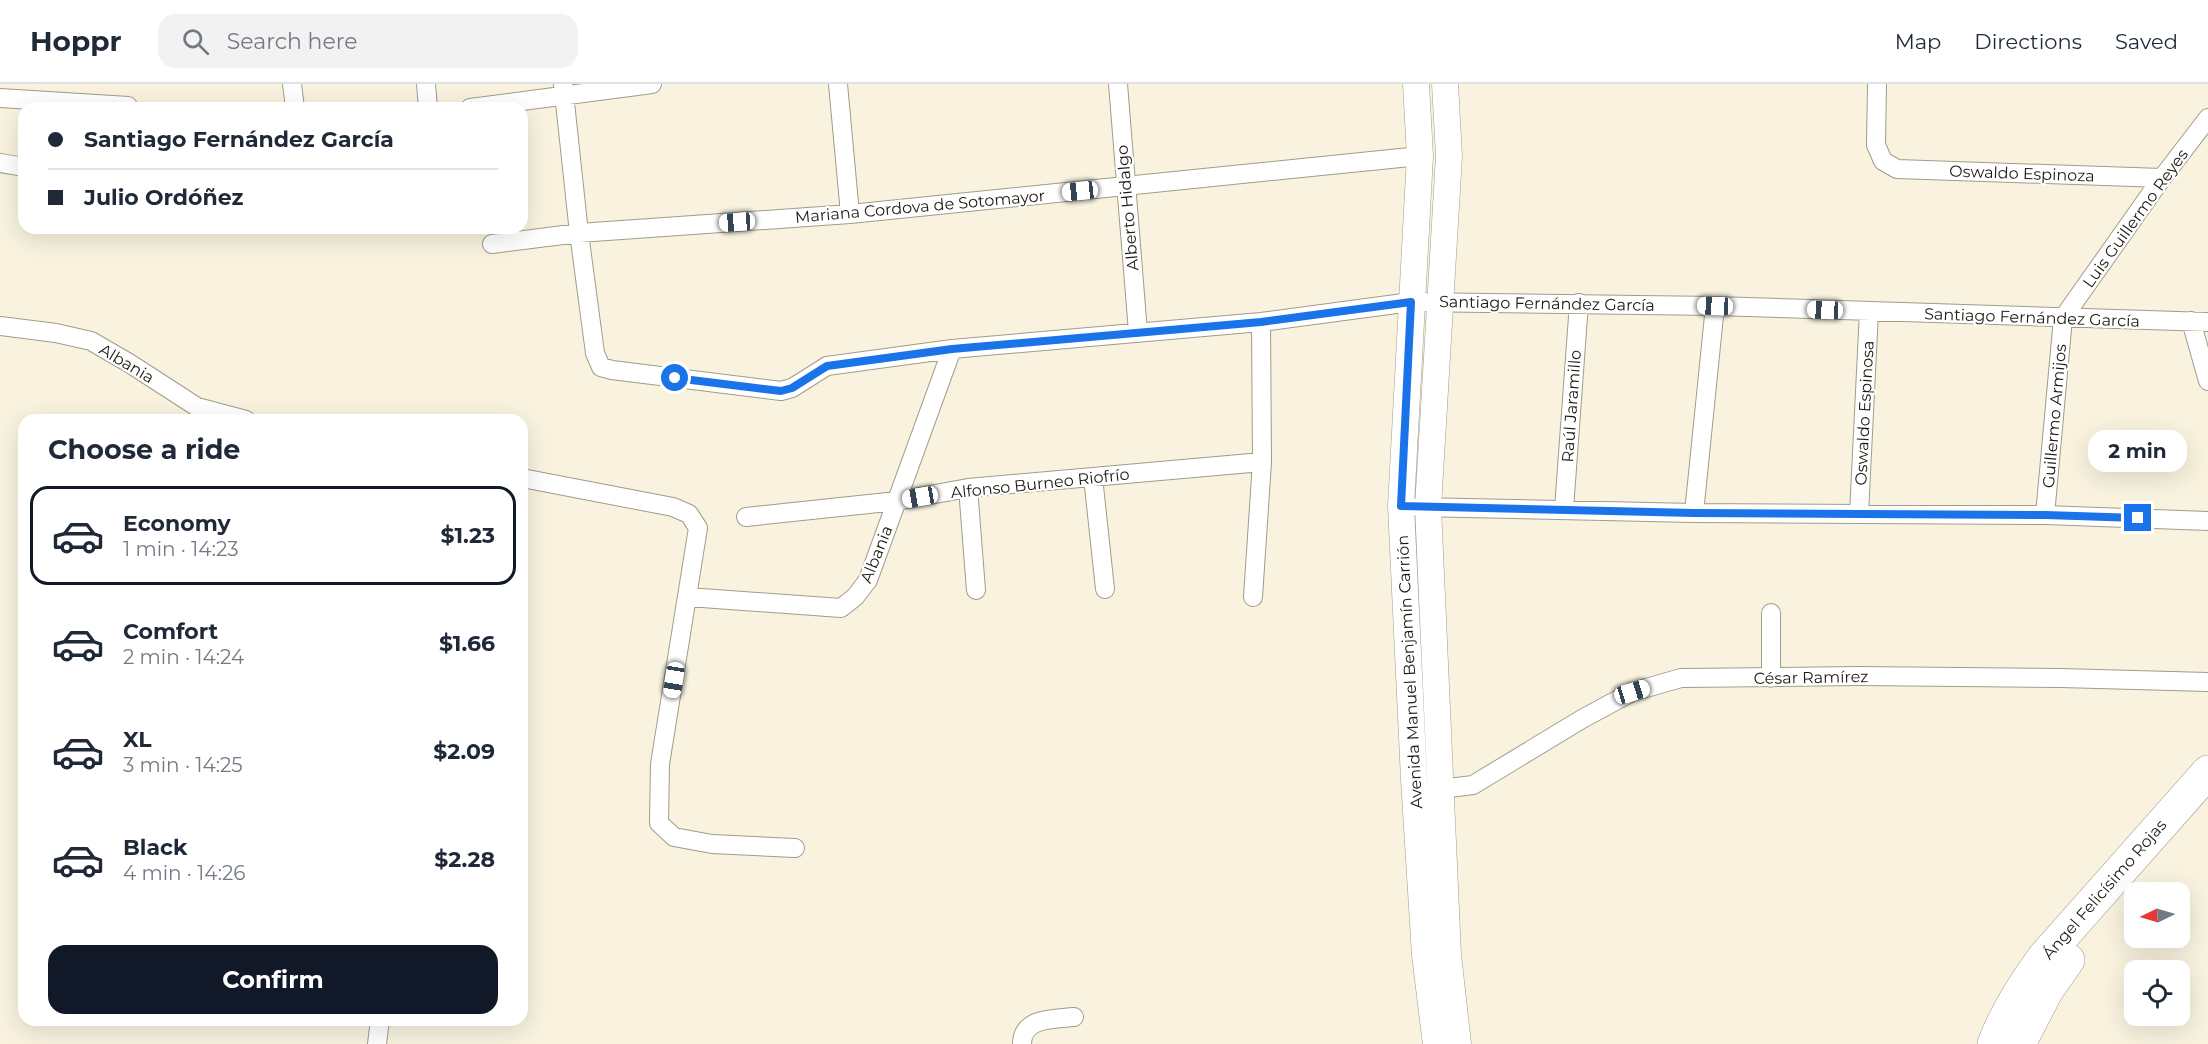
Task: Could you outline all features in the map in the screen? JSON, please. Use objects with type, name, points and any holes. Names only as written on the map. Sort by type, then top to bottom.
[{"type":"highway","name":"Ángel Felicísimo Rojas","points":[[1994,1044],[2004,1019],[2023,984],[2044,957],[2208,772]]},
{"type":"highway","name":"Ángel Felicísimo Rojas","points":[[2019,1044],[2047,990],[2076,950],[2208,806]]},
{"type":"main road","name":"Avenida Manuel Benjamín Carrión","points":[[1416,84],[1420,156],[1401,506],[1424,944],[1436,1044]]},
{"type":"main road","name":"Avenida Manuel Benjamín Carrión","points":[[1445,84],[1449,156],[1428,507],[1448,955],[1458,1044]]},
{"type":"street","points":[[292,84],[294,102]]},
{"type":"street","points":[[426,84],[428,102]]},
{"type":"street","points":[[501,102],[564,90],[652,84]]},
{"type":"street","points":[[838,84],[850,214]]},
{"type":"street","name":"Alberto Hidalgo","points":[[1118,84],[1138,332]]},
{"type":"street","name":"Oswaldo Espinoza","points":[[1876,84],[1876,145],[1883,161],[1897,169],[2162,178]]},
{"type":"street","points":[[564,90],[579,233]]},
{"type":"street","points":[[0,98],[64,102]]},
{"type":"street","name":"Luis Guillermo Reyes","points":[[2063,318],[2162,178],[2208,118]]},
{"type":"street","name":"Mariana Cordova de Sotomayor","points":[[492,244],[579,233],[850,214],[1420,156]]},
{"type":"street","points":[[0,164],[18,166]]},
{"type":"street","name":"Santiago Fernández García","points":[[579,233],[595,353],[601,367],[781,391],[792,388],[827,366],[952,349],[1261,322],[1411,302],[1715,306],[2199,321]]},
{"type":"street","name":"Raúl Jaramillo","points":[[1564,509],[1579,303]]},
{"type":"street","points":[[1694,513],[1715,306]]},
{"type":"street","name":"Oswaldo Espinosa","points":[[1859,514],[1869,311]]},
{"type":"street","name":"Guillermo Armijos","points":[[2045,515],[2063,318]]},
{"type":"street","points":[[2199,321],[2208,381]]},
{"type":"street","points":[[1253,597],[1262,462],[1261,322]]},
{"type":"street","name":"Albania","points":[[0,326],[56,333],[91,341],[197,407],[223,414]]},
{"type":"street","name":"Albania","points":[[688,597],[841,608],[855,597],[868,580],[952,349]]},
{"type":"street","name":"Alfonso Burneo Riofrío","points":[[746,517],[897,501],[968,488],[1262,462]]},
{"type":"street","points":[[1093,477],[1105,589]]},
{"type":"street","points":[[528,479],[673,507],[689,514],[698,528],[660,764],[659,823],[674,837],[712,844],[795,848]]},
{"type":"street","points":[[968,488],[976,590]]},
{"type":"street","points":[[1401,506],[1694,513],[2045,515],[2208,521]]},
{"type":"street","points":[[1771,613],[1771,678]]},
{"type":"street","name":"César Ramírez","points":[[1441,789],[1473,785],[1582,718],[1632,692],[1681,678],[1859,676],[2208,682]]},
{"type":"street","points":[[1022,1044],[1022,1037],[1037,1021],[1074,1017]]},
{"type":"street","points":[[377,1044],[379,1026]]},
{"type":"route","points":[[675,378],[781,391],[792,388],[827,366],[952,349],[1261,322],[1411,302],[1401,506],[1694,513],[2045,515],[2138,518]]}]
